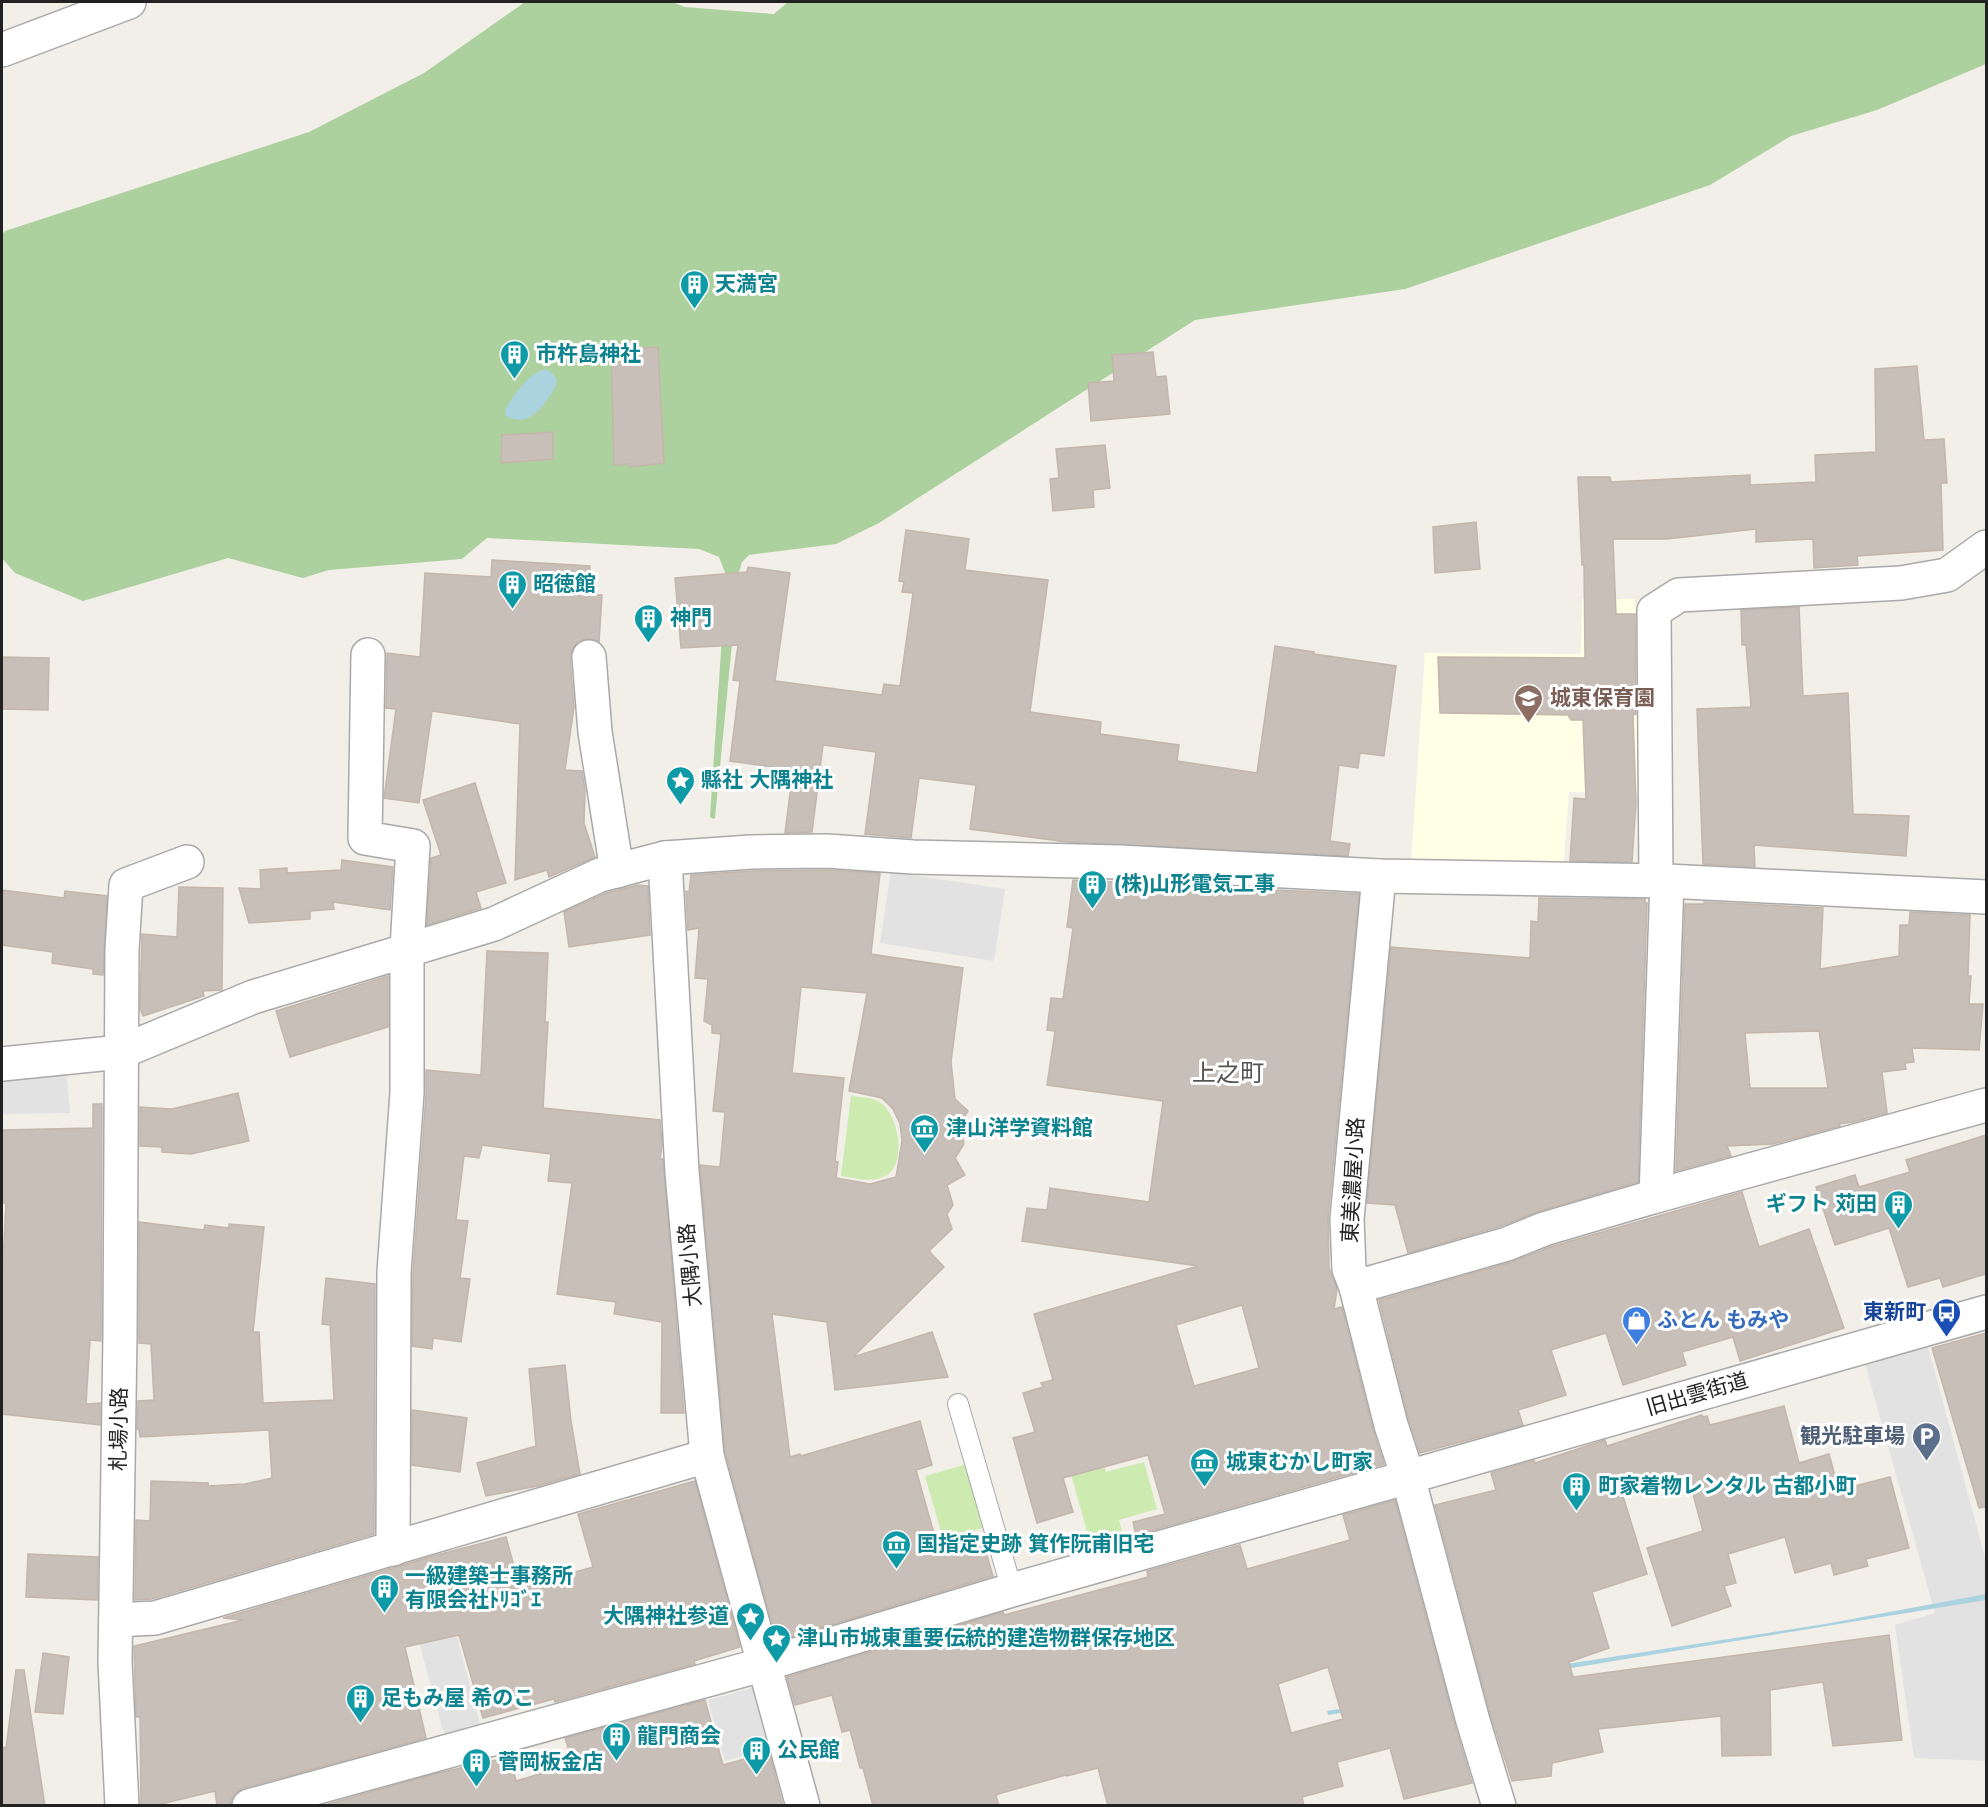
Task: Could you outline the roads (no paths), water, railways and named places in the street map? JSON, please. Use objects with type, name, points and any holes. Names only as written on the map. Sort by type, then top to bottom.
[{"type":"street","points":[[2,50],[129,2]]},
{"type":"street","points":[[1656,1196],[1661,880],[1654,610],[1679,595],[1901,583],[1947,575],[1986,547]]},
{"type":"street","points":[[368,655],[365,838],[412,846],[407,949],[407,1093],[394,1272],[393,1549]]},
{"type":"street","points":[[589,657],[595,732],[617,871]]},
{"type":"street","points":[[2,1064],[121,1052],[253,997],[494,924],[600,875],[665,858],[751,852],[827,851],[913,857],[1120,862],[1378,876],[1661,880],[1986,897]]},
{"type":"street","name":"大隅小路","points":[[665,858],[682,1172],[707,1456],[803,1806]]},
{"type":"street","name":"札場小路","points":[[122,1806],[115,1662],[122,950],[126,885],[188,862]]},
{"type":"street","name":"東美濃屋小路","points":[[1378,876],[1347,1219],[1349,1269],[1356,1287],[1391,1425],[1408,1477],[1499,1806]]},
{"type":"street","points":[[1356,1287],[1507,1244],[1544,1229],[1656,1196],[1986,1105]]},
{"type":"street","name":"旧出雲街道","points":[[249,1806],[765,1664],[1012,1590],[1986,1312]]},
{"type":"street","points":[[116,1620],[155,1618],[707,1456]]},
{"type":"lane","points":[[958,1404],[1012,1590]]},
{"type":"water","points":[[545,369],[551,372],[557,380],[553,391],[541,408],[526,419],[513,419],[506,416],[505,410],[512,398],[533,375]]},
{"type":"water","points":[[1986,1594],[1986,1600],[1553,1671],[1417,1700],[1328,1715],[1327,1711],[1379,1702],[1417,1689],[1476,1678],[1825,1624]]},
{"type":"place","name":"天満宮","points":[[694,310]]},
{"type":"place","name":"市杵島神社","points":[[515,380]]},
{"type":"place","name":"昭徳館","points":[[512,610]]},
{"type":"place","name":"神門","points":[[649,644]]},
{"type":"place","name":"城東保育園","points":[[1529,724]]},
{"type":"place","name":"縣社 大隅神社","points":[[680,806]]},
{"type":"place","name":"(株)山形電気工事","points":[[1093,910]]},
{"type":"place","name":"津山洋学資料館","points":[[925,1154]]},
{"type":"place","name":"ギフト 苅田","points":[[1898,1230]]},
{"type":"place","name":"東新町","points":[[1947,1338]]},
{"type":"place","name":"ふとん もみや","points":[[1636,1346]]},
{"type":"place","name":"観光駐車場","points":[[1926,1462]]},
{"type":"place","name":"城東むかし町家","points":[[1205,1488]]},
{"type":"place","name":"町家着物レンタル 古都小町","points":[[1577,1512]]},
{"type":"place","name":"国指定史跡 箕作阮甫旧宅","points":[[896,1570]]},
{"type":"place","name":"一級建築士事務所 有限会社ﾄﾘｺﾞｴ","points":[[384,1614]]},
{"type":"place","name":"大隅神社参道","points":[[750,1642]]},
{"type":"place","name":"津山市城東重要伝統的建造物群保存地区","points":[[776,1664]]},
{"type":"place","name":"足もみ屋 希のこ","points":[[360,1724]]},
{"type":"place","name":"龍門商会","points":[[616,1762]]},
{"type":"place","name":"公民館","points":[[756,1776]]},
{"type":"place","name":"菅岡板金店","points":[[477,1788]]},
{"type":"district","name":"上之町","points":[[1228,1072]]}]
